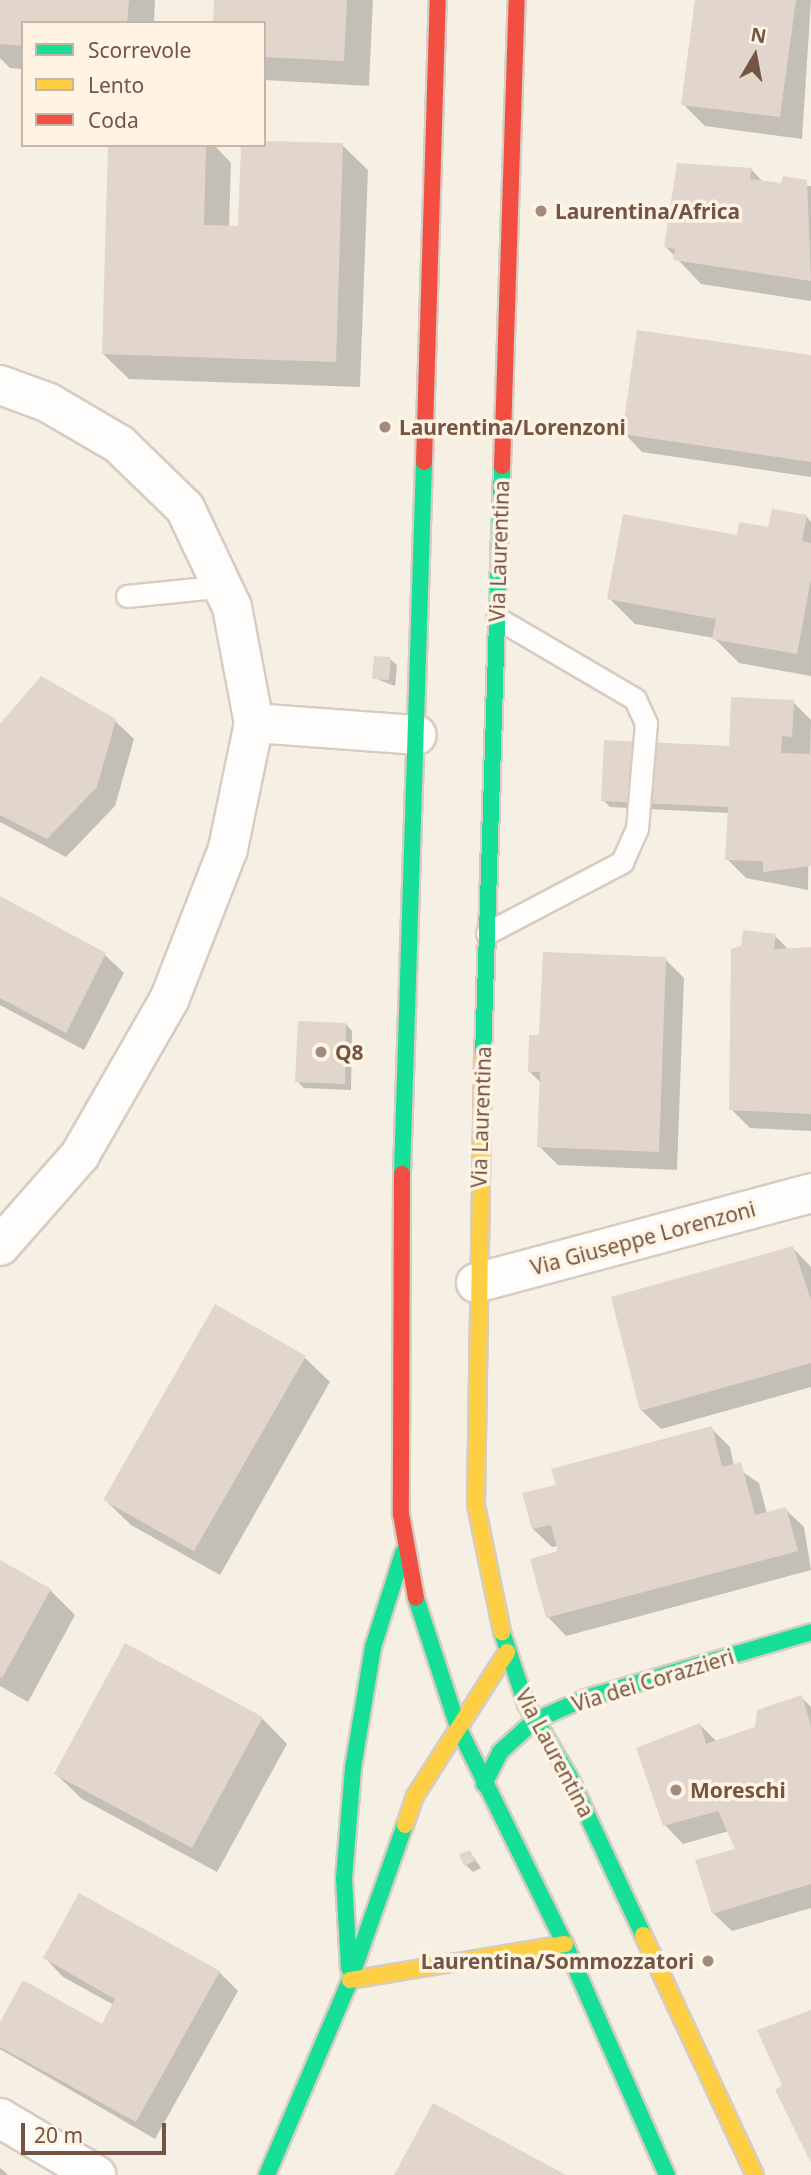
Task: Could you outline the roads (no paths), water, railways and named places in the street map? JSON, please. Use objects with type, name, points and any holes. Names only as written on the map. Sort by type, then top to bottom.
[{"type":"main road","points":[[438,0],[398,1318],[397,1467],[405,1547],[419,1617],[458,1727],[565,1944],[667,2175]]},
{"type":"main road","name":"Via Laurentina","points":[[517,0],[476,1283],[473,1476],[486,1571],[507,1653],[534,1721],[569,1776],[755,2175]]},
{"type":"main road","points":[[350,1980],[344,1878],[353,1768],[373,1647],[405,1547]]},
{"type":"main road","name":"Via dei Corazzieri","points":[[484,1784],[500,1752],[534,1721],[586,1698],[811,1632]]},
{"type":"main road","points":[[267,2175],[350,1980],[415,1796],[507,1653]]},
{"type":"main road","points":[[350,1980],[565,1944]]},
{"type":"street","points":[[0,385],[68,412],[152,470],[185,508],[225,586],[254,723],[225,858],[169,1000],[80,1155],[0,1246]]},
{"type":"street","points":[[254,723],[417,734]]},
{"type":"street","name":"Via Giuseppe Lorenzoni","points":[[476,1283],[811,1194]]},
{"type":"street","points":[[0,2118],[96,2175]]},
{"type":"lane","points":[[127,596],[225,586]]},
{"type":"lane","points":[[487,933],[622,862],[637,828],[646,723],[635,699],[497,618]]},
{"type":"place","name":"Laurentina/Africa","points":[[541,211]]},
{"type":"place","name":"Laurentina/Lorenzoni","points":[[385,427]]},
{"type":"place","name":"Q8","points":[[321,1052]]},
{"type":"place","name":"Moreschi","points":[[676,1790]]},
{"type":"place","name":"Laurentina/Sommozzatori","points":[[708,1961]]}]
